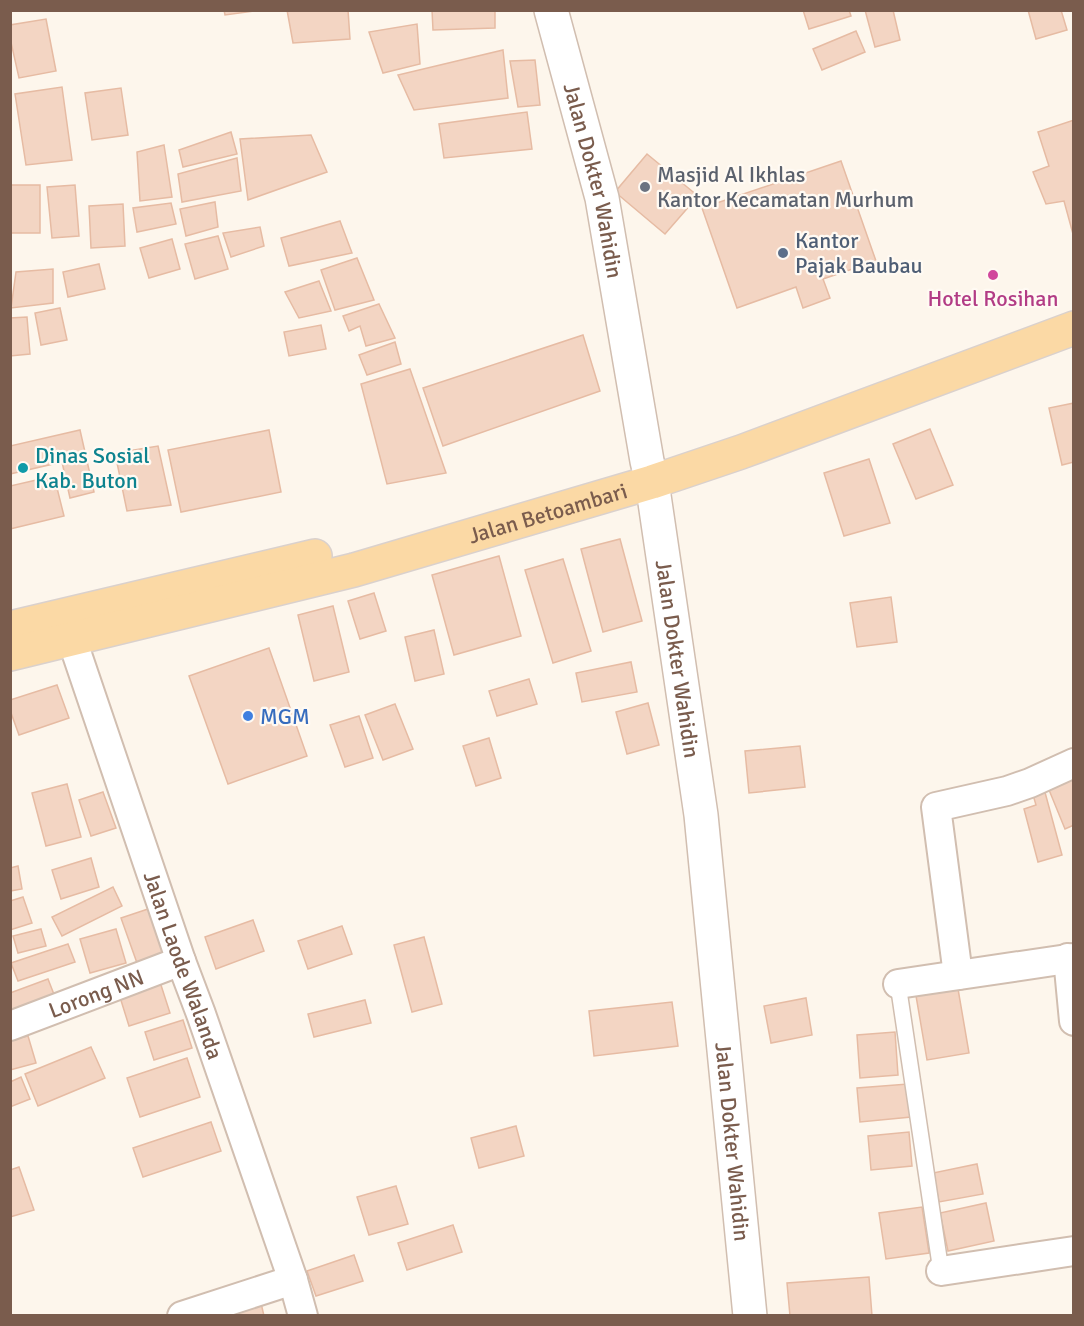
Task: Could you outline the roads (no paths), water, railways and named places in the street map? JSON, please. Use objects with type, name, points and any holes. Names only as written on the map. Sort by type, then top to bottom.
[{"type":"main road","name":"Jalan Betoambari","points":[[650,471],[735,431],[1074,306]]},
{"type":"main road","name":"Jalan Betoambari","points":[[10,654],[67,627],[347,549],[650,471],[741,452],[1074,328]]},
{"type":"main road","name":"Jalan Betoambari","points":[[10,628],[67,627]]},
{"type":"street","name":"Jalan Dokter Wahidin","points":[[551,10],[602,198],[650,471],[701,815],[750,1316]]},
{"type":"street","name":"Jalan Laode Walanda","points":[[67,627],[293,1280],[303,1316]]},
{"type":"street","points":[[958,975],[936,807],[1007,791],[1074,763]]},
{"type":"street","points":[[898,984],[1071,958],[1074,1021]]},
{"type":"street","name":"Lorong NN","points":[[10,1026],[181,961]]},
{"type":"street","points":[[941,1271],[1074,1251]]},
{"type":"street","points":[[182,1316],[293,1280]]},
{"type":"lane","points":[[898,984],[941,1271]]},
{"type":"place","name":"Masjid Al Ikhlas Kantor Kecamatan Murhum","points":[[645,187]]},
{"type":"place","name":"Kantor Pajak Baubau","points":[[783,253]]},
{"type":"place","name":"Hotel Rosihan","points":[[993,275]]},
{"type":"place","name":"Dinas Sosial Kab. Buton","points":[[23,468]]},
{"type":"place","name":"MGM","points":[[248,716]]}]
